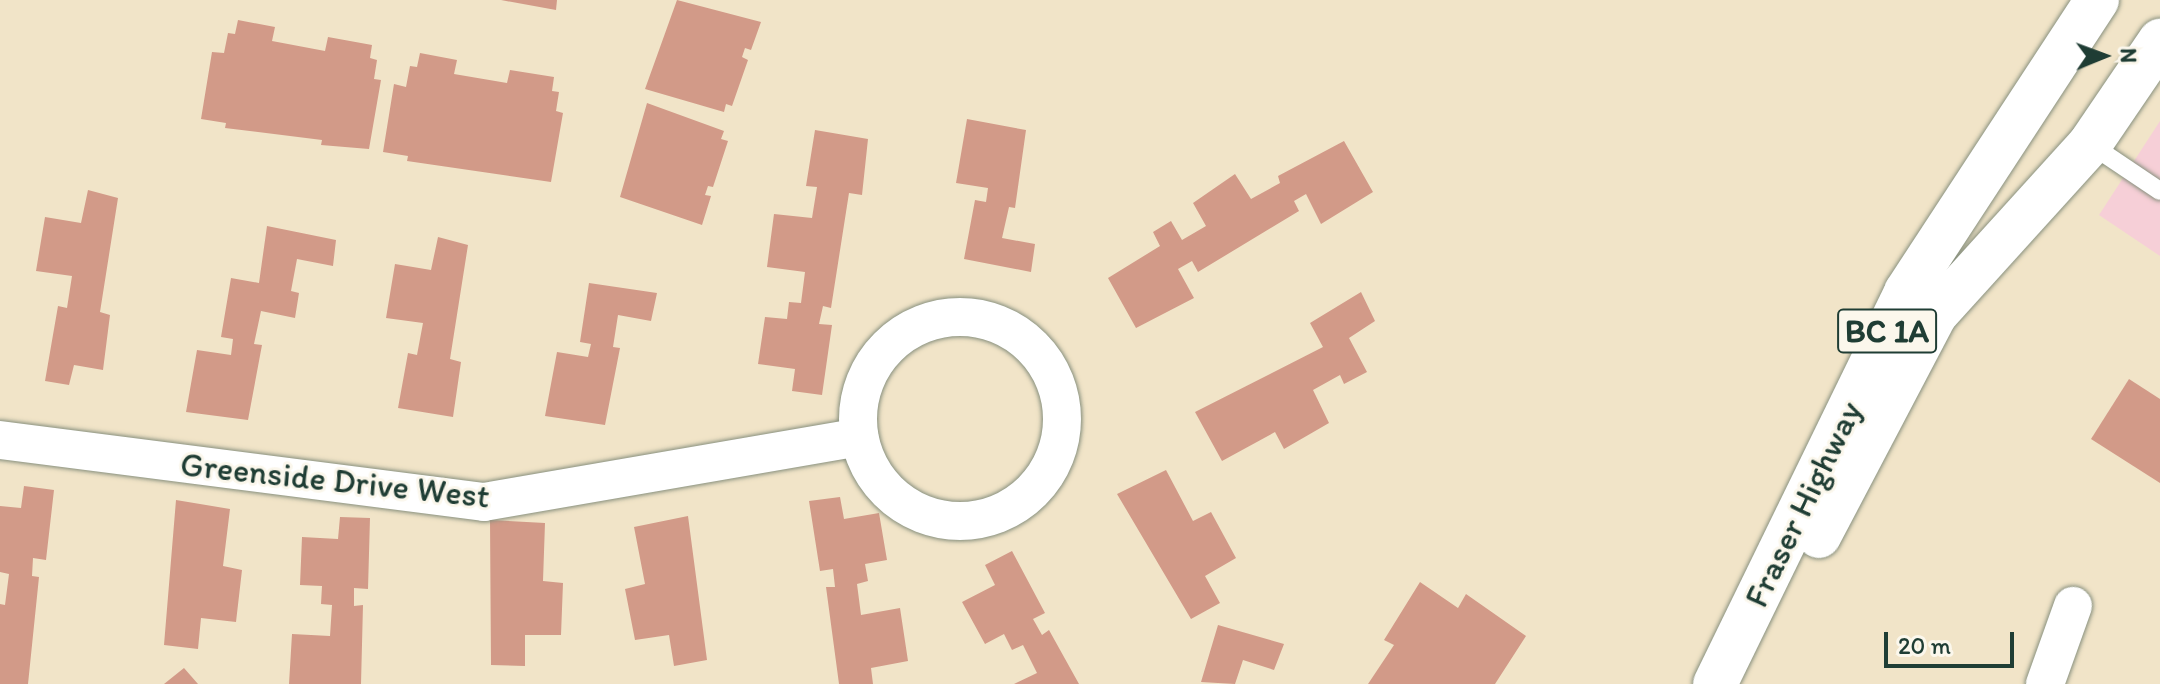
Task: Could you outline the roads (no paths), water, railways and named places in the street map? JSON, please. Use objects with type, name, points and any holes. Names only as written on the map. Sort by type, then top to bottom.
[{"type":"main road","name":"Fraser Highway","points":[[1715,684],[1906,292],[2097,0]]},
{"type":"main road","name":"Fraser Highway","points":[[1741,684],[1935,315],[2090,144],[2160,41]]},
{"type":"street","points":[[953,316],[987,320],[1018,334],[1042,358],[1058,389],[1063,423],[1056,455],[1039,484],[1014,506],[983,519],[950,521],[918,513],[890,495],[870,468],[859,437],[859,402],[877,361],[891,343],[920,325],[953,316]]},
{"type":"street","name":"Greenside Drive West","points":[[0,440],[484,502],[859,437]]},
{"type":"street","points":[[2045,684],[2073,606]]},
{"type":"lane","points":[[2090,144],[2160,191]]}]
